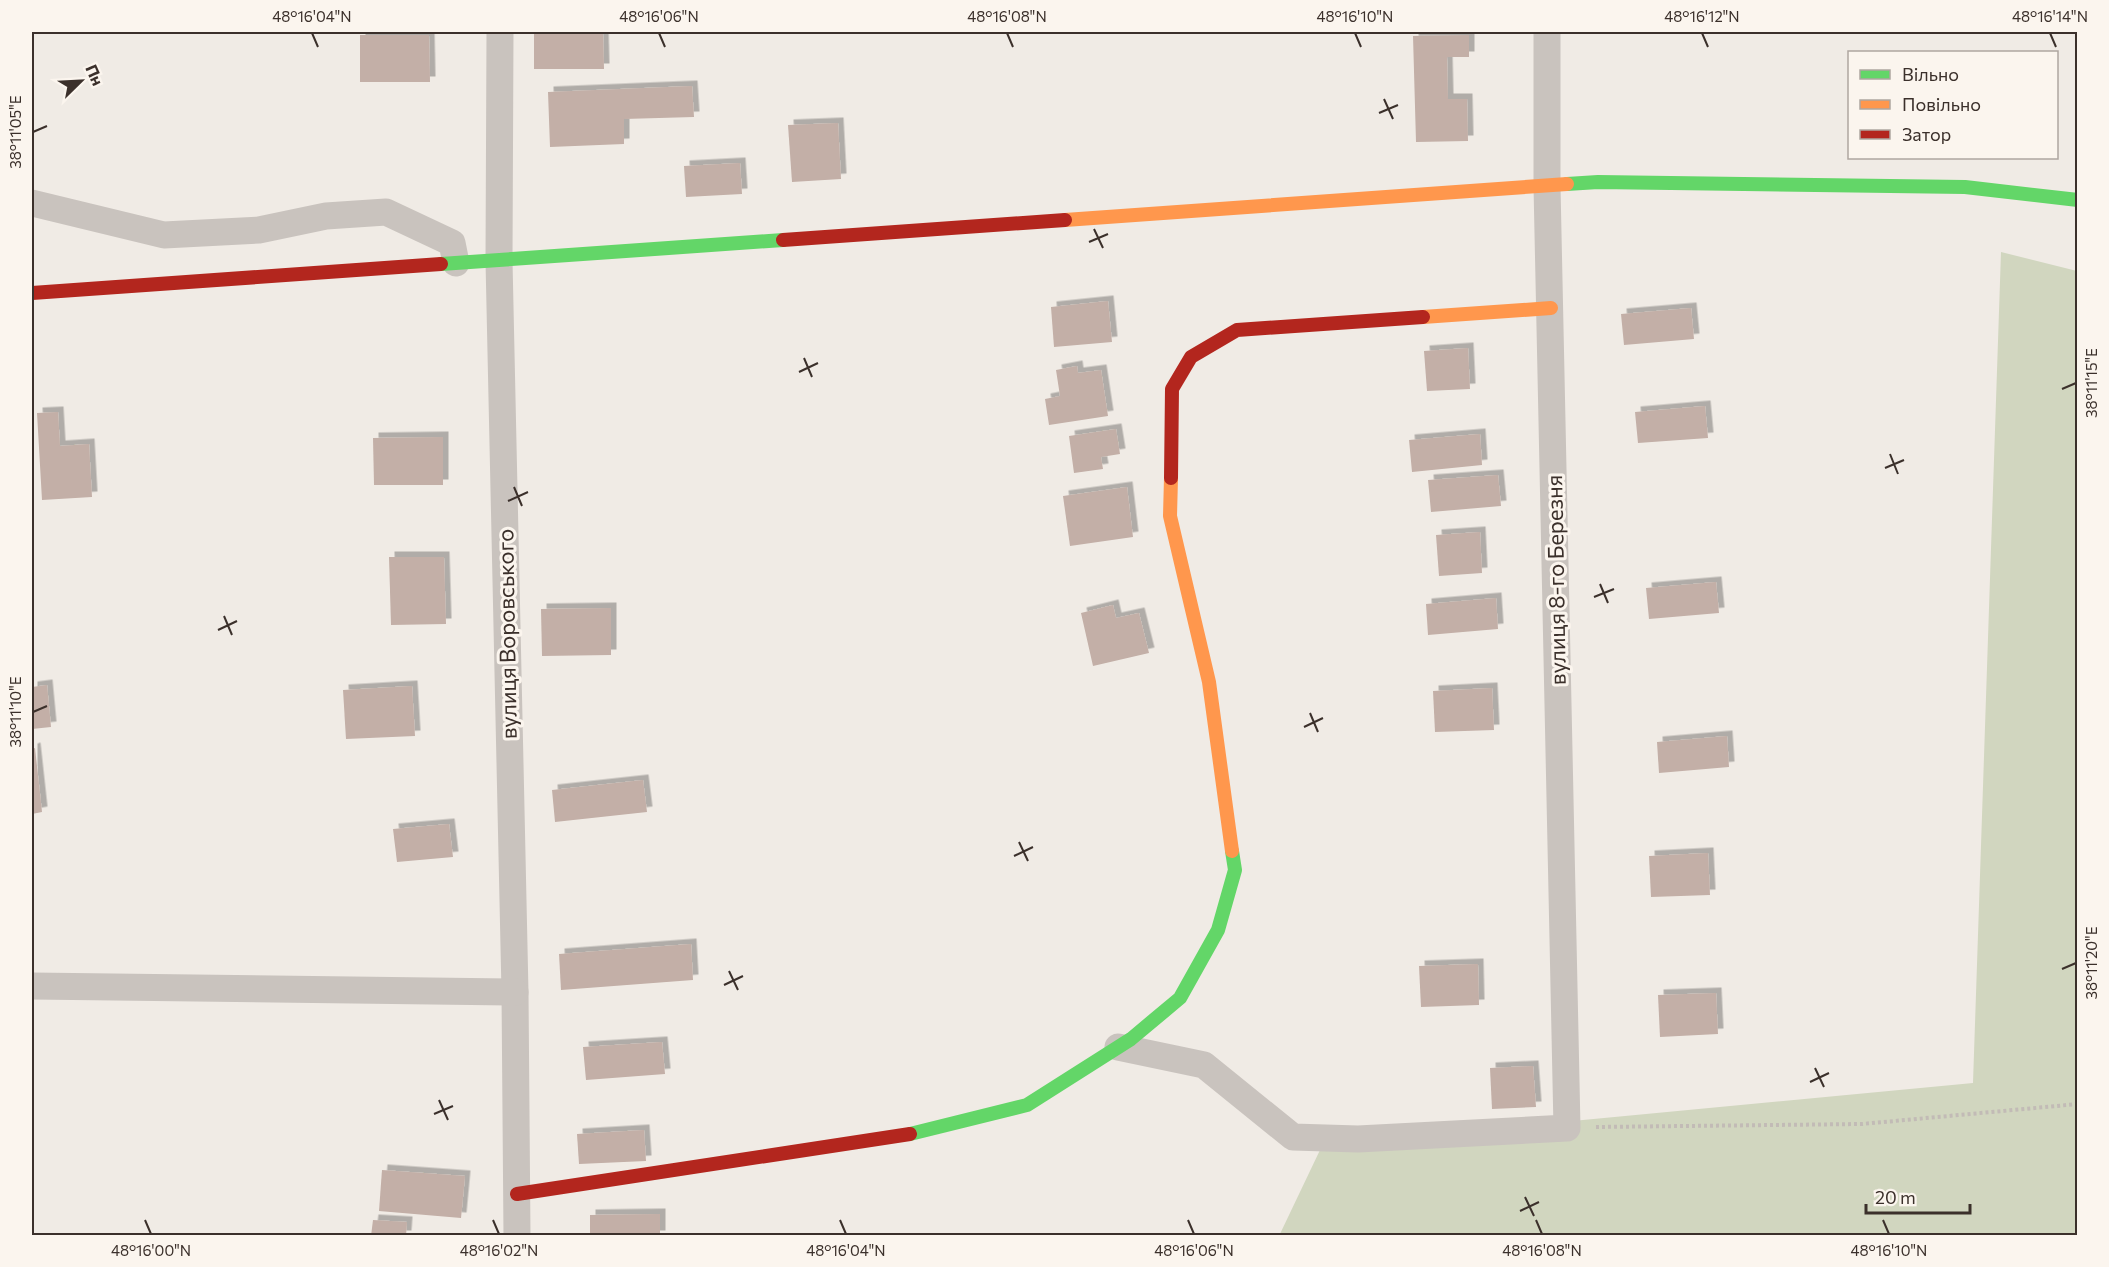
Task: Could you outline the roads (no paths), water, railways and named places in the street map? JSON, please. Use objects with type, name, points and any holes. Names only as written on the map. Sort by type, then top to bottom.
[{"type":"main road","points":[[32,293],[1598,182],[1965,187],[2078,200]]},
{"type":"main road","points":[[517,1194],[907,1135],[1027,1105],[1131,1039],[1180,998],[1218,930],[1234,870],[1209,682],[1170,516],[1172,389],[1191,357],[1237,330],[1551,308]]},
{"type":"street","name":"вулиця Воровського","points":[[500,32],[499,261],[515,992],[517,1236]]},
{"type":"street","name":"вулиця 8-го Березня","points":[[1118,1047],[1204,1065],[1293,1137],[1358,1139],[1567,1128],[1547,186],[1547,32]]},
{"type":"street","points":[[32,203],[164,235],[259,230],[326,216],[386,212],[452,243],[456,263]]},
{"type":"street","points":[[32,986],[515,992]]}]
